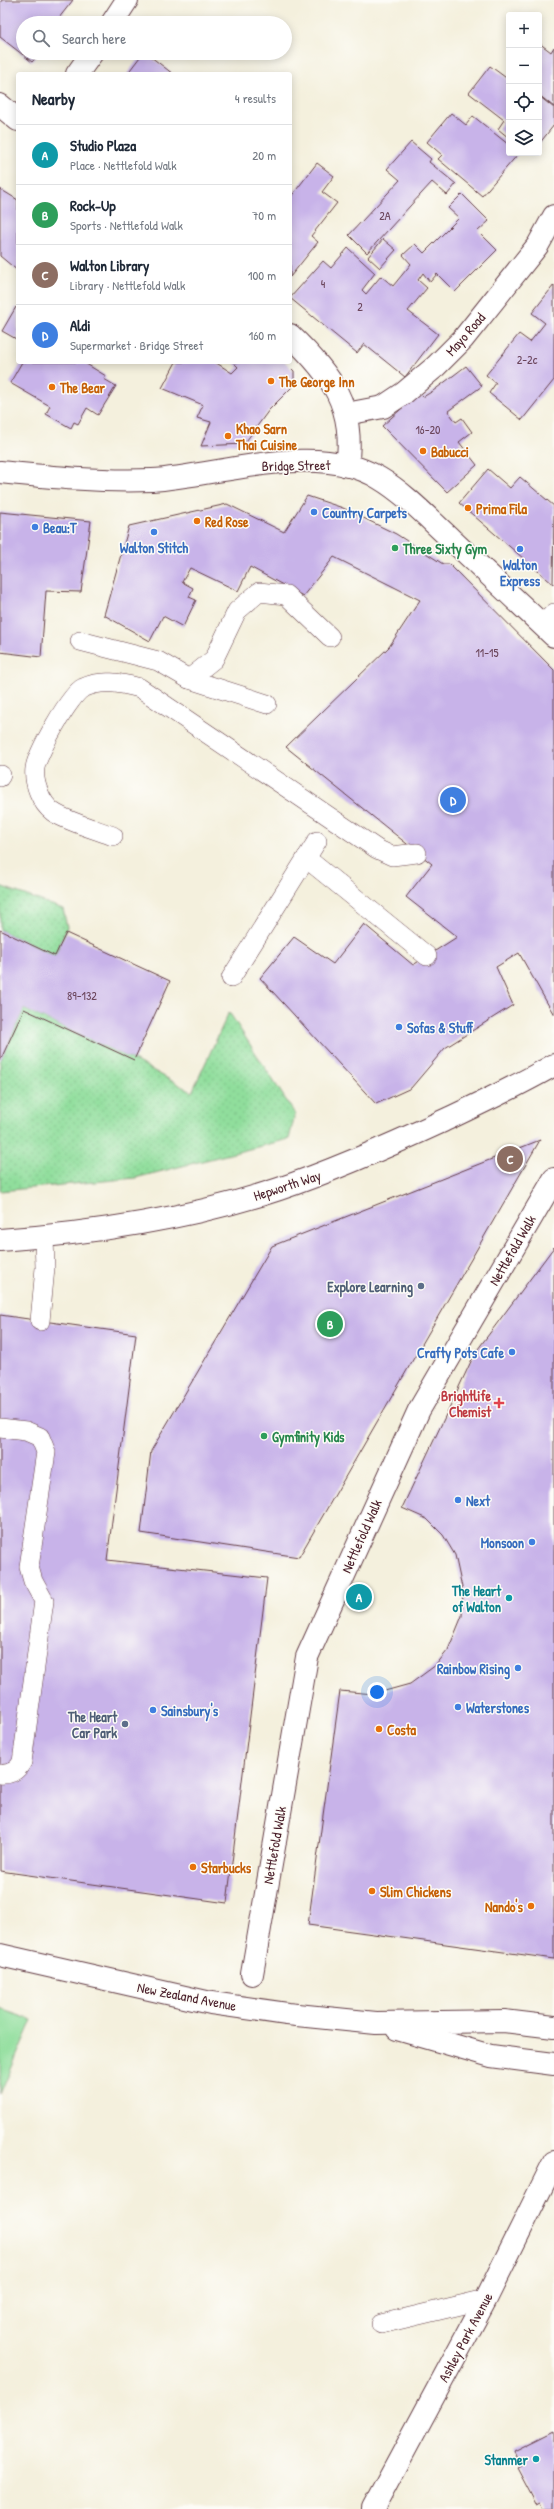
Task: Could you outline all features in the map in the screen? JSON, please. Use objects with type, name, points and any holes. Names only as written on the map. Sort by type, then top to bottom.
[{"type":"street","points":[[117,16],[127,0]]},
{"type":"street","points":[[79,72],[87,60]]},
{"type":"street","points":[[0,105],[16,118]]},
{"type":"street","name":"Mayo Road","points":[[346,414],[383,407],[404,393],[435,367],[463,339],[538,245],[554,216]]},
{"type":"street","points":[[292,337],[331,381],[342,399],[346,414],[349,439],[347,466]]},
{"type":"street","name":"Bridge Street","points":[[0,472],[86,479],[139,480],[197,476],[281,463],[326,462],[347,466],[378,477],[414,504],[550,625]]},
{"type":"street","name":"Hepworth Way","points":[[0,1240],[44,1237],[164,1218],[277,1189],[338,1168],[521,1084],[554,1065]]},
{"type":"street","name":"Nettlefold Walk","points":[[252,1974],[307,1657],[419,1410],[554,1178]]},
{"type":"street","name":"New Zealand Avenue","points":[[0,1955],[212,2003],[376,2023],[504,2021],[554,2027]]},
{"type":"street","name":"New Zealand Avenue","points":[[376,2023],[491,2056],[554,2064]]},
{"type":"street","name":"Ashley Park Avenue","points":[[373,2509],[486,2299],[554,2162]]},
{"type":"lane","points":[[189,679],[214,659],[237,610],[259,592],[286,595],[330,637]]},
{"type":"lane","points":[[80,641],[158,661],[189,679],[267,704]]},
{"type":"lane","points":[[113,836],[54,812],[42,799],[36,782],[35,768],[40,753],[71,696],[83,688],[102,683],[118,683],[140,688],[378,849],[392,856],[417,853]]},
{"type":"lane","points":[[231,978],[317,841]]},
{"type":"lane","points":[[306,858],[427,956]]},
{"type":"lane","points":[[40,1321],[45,1268],[44,1237]]},
{"type":"lane","points":[[0,1428],[34,1433],[40,1437],[46,1452],[29,1567],[33,1581],[44,1601],[22,1762],[14,1771],[7,1774],[0,1774]]},
{"type":"lane","points":[[381,2324],[486,2299]]},
{"type":"green space","points":[[0,886],[63,909],[67,927],[55,956],[0,930]]},
{"type":"green space","points":[[24,1009],[134,1060],[192,1092],[229,1012],[295,1114],[289,1139],[135,1178],[0,1191],[0,1061]]},
{"type":"green space","points":[[0,2009],[32,2020],[0,2095]]},
{"type":"building","points":[[2,0],[73,0],[60,16],[16,16],[16,50],[0,37],[0,3]]},
{"type":"building","points":[[542,45],[551,52],[554,47],[554,107],[542,97]]},
{"type":"building","points":[[138,60],[155,60],[170,72],[129,72]]},
{"type":"building","points":[[490,66],[506,78],[506,136],[498,129],[504,120],[469,93]]},
{"type":"building","points":[[542,98],[554,108],[554,125],[542,140]]},
{"type":"building","points":[[451,113],[466,125],[473,116],[506,143],[506,156],[516,156],[482,196],[438,159],[442,155],[427,142]]},
{"type":"building","points":[[411,142],[431,159],[429,162],[456,184],[447,195],[432,182],[367,253],[349,235],[400,180],[387,169]]},
{"type":"building","points":[[317,163],[334,176],[322,192],[337,203],[311,236],[318,242],[292,274],[292,195]]},
{"type":"building","points":[[0,189],[16,199],[16,269],[0,256]]},
{"type":"building","points":[[462,194],[489,221],[478,231],[497,250],[455,292],[437,274],[430,282],[423,273],[418,280],[427,288],[408,311],[438,334],[405,377],[364,344],[357,353],[292,300],[292,296],[323,261],[331,268],[348,248],[375,273],[362,290],[366,294],[381,276],[393,286],[411,264],[403,255],[415,244],[424,253],[459,218],[448,208]]},
{"type":"building","points":[[383,239],[396,250],[380,268],[368,257]]},
{"type":"building","points":[[554,285],[554,380],[522,420],[489,393],[496,383],[486,375],[519,334],[530,342],[545,323],[532,313]]},
{"type":"building","points":[[16,307],[16,339],[2,331]]},
{"type":"building","points":[[21,364],[86,364],[106,376],[104,379],[116,386],[98,415],[87,408],[78,424],[74,422],[71,428],[46,414],[50,406],[10,383]]},
{"type":"building","points":[[175,364],[218,364],[232,373],[238,367],[235,364],[287,364],[294,371],[294,385],[269,410],[244,444],[201,446],[211,422],[197,418],[203,405],[162,388]]},
{"type":"building","points":[[466,366],[482,386],[448,411],[456,422],[462,418],[472,432],[459,442],[477,465],[447,492],[382,426],[419,393],[423,397]]},
{"type":"building","points":[[488,469],[510,488],[520,477],[554,506],[553,584],[459,503]]},
{"type":"building","points":[[307,496],[343,508],[396,534],[443,564],[449,564],[554,670],[554,1015],[519,953],[496,967],[513,1005],[445,1048],[411,1088],[376,1104],[260,978],[294,937],[333,964],[364,924],[413,965],[457,937],[406,897],[432,864],[286,747],[389,647],[420,600],[334,557],[303,596],[250,567],[238,591],[190,568],[182,582],[193,588],[189,597],[196,600],[183,627],[163,616],[150,641],[104,615],[129,526],[227,504],[284,532]]},
{"type":"building","points":[[0,512],[91,521],[81,592],[46,591],[41,657],[0,652]]},
{"type":"building","points":[[0,930],[55,956],[66,933],[170,981],[134,1060],[24,1009],[0,1061]]},
{"type":"building","points":[[540,1140],[299,1557],[141,1533],[151,1451],[272,1246]]},
{"type":"building","name":"The Heart of Walton","points":[[554,1247],[554,1959],[308,1925],[340,1691],[374,1694],[410,1684],[436,1665],[448,1650],[462,1616],[463,1592],[455,1555],[443,1535],[427,1519],[402,1508],[475,1353]]},
{"type":"building","name":"The Heart Car Park","points":[[0,1315],[136,1334],[107,1560],[267,1578],[227,1903],[0,1871]]},
{"type":"building","name":"Stanmer","points":[[554,2431],[554,2509],[543,2509],[540,2502],[536,2504],[517,2468],[521,2466],[514,2451]]},
{"type":"place","name":"The George Inn","points":[[271,381]]},
{"type":"place","name":"The Bear","points":[[52,387]]},
{"type":"place","name":"Khao Sarn Thai Cuisine","points":[[228,436]]},
{"type":"place","name":"Babucci","points":[[423,451]]},
{"type":"place","name":"Prima Fila","points":[[468,508]]},
{"type":"place","name":"Country Carpets","points":[[314,512]]},
{"type":"place","name":"Red Rose","points":[[197,521]]},
{"type":"place","name":"Beau:T","points":[[35,527]]},
{"type":"place","name":"Walton Stitch","points":[[154,532]]},
{"type":"place","name":"Three Sixty Gym","points":[[395,548]]},
{"type":"place","name":"Walton Express","points":[[520,549]]},
{"type":"place","name":"Aldi","points":[[453,800]]},
{"type":"place","name":"Sofas & Stuff","points":[[399,1027]]},
{"type":"place","name":"Walton Library","points":[[510,1159]]},
{"type":"place","name":"Explore Learning","points":[[421,1286]]},
{"type":"place","name":"Rock-Up","points":[[330,1324]]},
{"type":"place","name":"Crafty Pots Cafe","points":[[512,1352]]},
{"type":"place","name":"Brightlife Chemist","points":[[499,1403]]},
{"type":"place","name":"Gymfinity Kids","points":[[264,1436]]},
{"type":"place","name":"Next","points":[[458,1500]]},
{"type":"place","name":"Monsoon","points":[[532,1542]]},
{"type":"place","name":"Studio Plaza","points":[[359,1597]]},
{"type":"place","name":"The Heart of Walton","points":[[509,1598]]},
{"type":"place","name":"Rainbow Rising","points":[[518,1668]]},
{"type":"place","name":"Waterstones","points":[[458,1707]]},
{"type":"place","name":"Sainsbury's","points":[[153,1710]]},
{"type":"place","name":"The Heart Car Park","points":[[125,1724]]},
{"type":"place","name":"Costa","points":[[379,1729]]},
{"type":"place","name":"Starbucks","points":[[193,1867]]},
{"type":"place","name":"Slim Chickens","points":[[372,1891]]},
{"type":"place","name":"Nando's","points":[[531,1906]]},
{"type":"place","name":"Stanmer","points":[[536,2459]]}]
